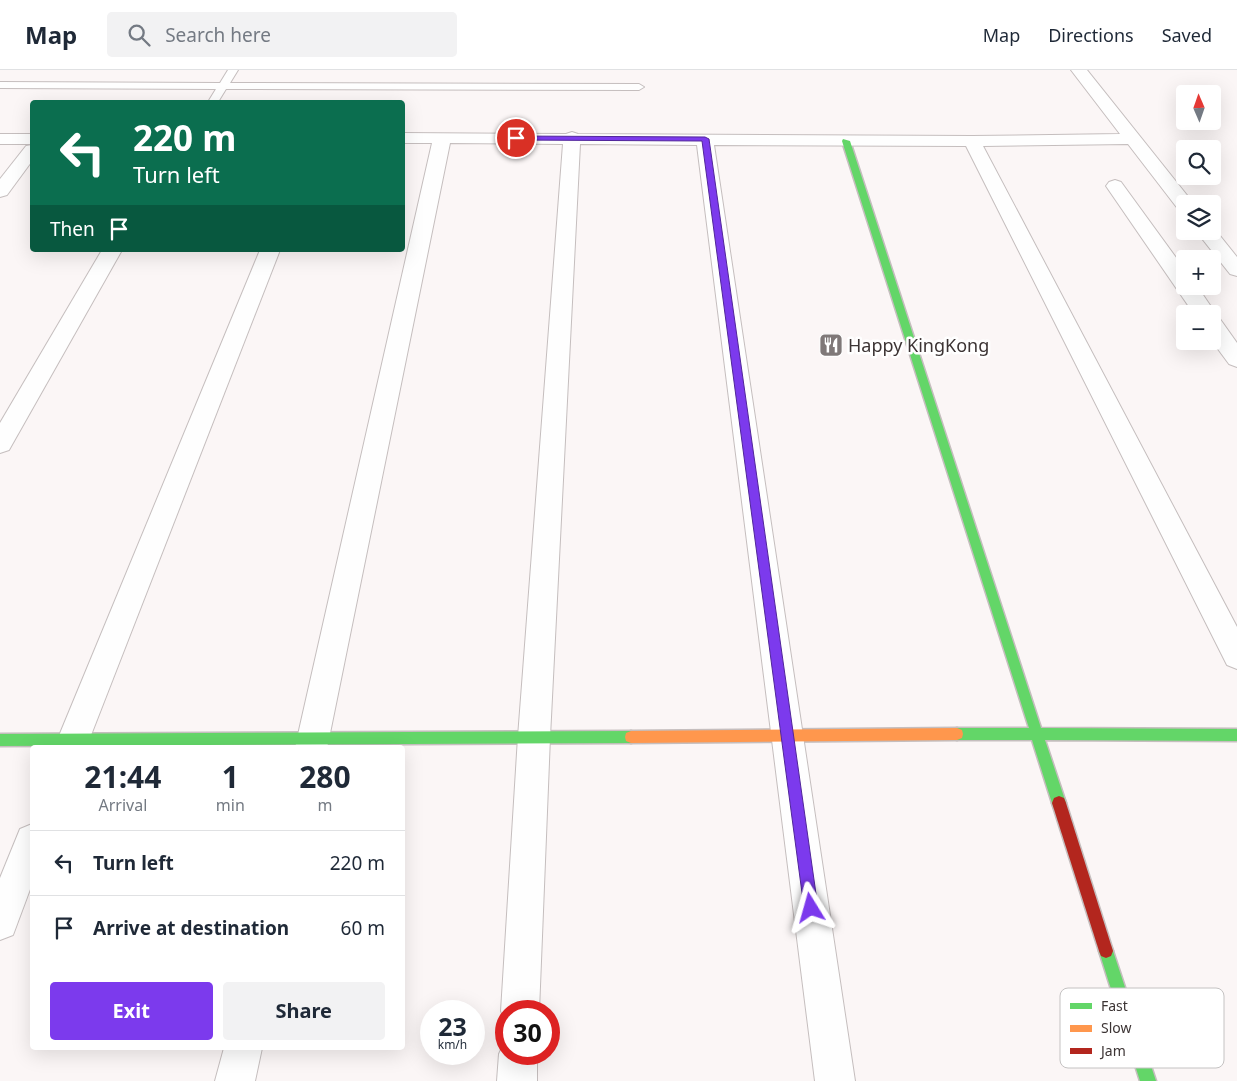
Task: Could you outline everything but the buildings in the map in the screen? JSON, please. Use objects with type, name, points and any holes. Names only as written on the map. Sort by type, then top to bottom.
[{"type":"street","points":[[1079,70],[1177,195]]},
{"type":"street","points":[[405,138],[572,137],[972,141],[1132,138]]},
{"type":"street","points":[[521,1000],[534,737],[572,137]]},
{"type":"street","points":[[312,744],[442,138]]},
{"type":"street","points":[[0,139],[30,139]]},
{"type":"street","points":[[705,139],[835,1081]]},
{"type":"street","points":[[846,141],[1118,988]]},
{"type":"street","points":[[972,141],[1237,656]]},
{"type":"street","points":[[0,192],[30,153]]},
{"type":"street","points":[[1115,186],[1176,273]]},
{"type":"street","points":[[1213,240],[1237,270]]},
{"type":"street","points":[[0,444],[111,252]]},
{"type":"street","points":[[71,744],[269,252]]},
{"type":"street","points":[[1221,337],[1237,359]]},
{"type":"street","points":[[0,740],[71,744],[312,744],[534,737],[1036,734],[1237,735]]},
{"type":"street","points":[[0,922],[30,846]]},
{"type":"street","points":[[235,1081],[243,1050]]},
{"type":"street","points":[[517,1081],[518,1065]]},
{"type":"street","points":[[1144,1068],[1148,1081]]},
{"type":"lane","points":[[214,100],[234,70]]},
{"type":"lane","points":[[0,85],[639,87]]},
{"type":"traffic: fast","points":[[846,141],[1059,803]]},
{"type":"traffic: fast","points":[[957,734],[1237,735]]},
{"type":"traffic: fast","points":[[0,740],[631,737]]},
{"type":"traffic: fast","points":[[1106,951],[1118,988]]},
{"type":"traffic: fast","points":[[1144,1068],[1148,1081]]},
{"type":"traffic: slow","points":[[631,737],[957,734]]},
{"type":"traffic: jam","points":[[1059,803],[1106,951]]},
{"type":"place","name":"Happy KingKong","points":[[831,345]]},
{"type":"route","points":[[516,138],[705,139],[811,908]]}]
